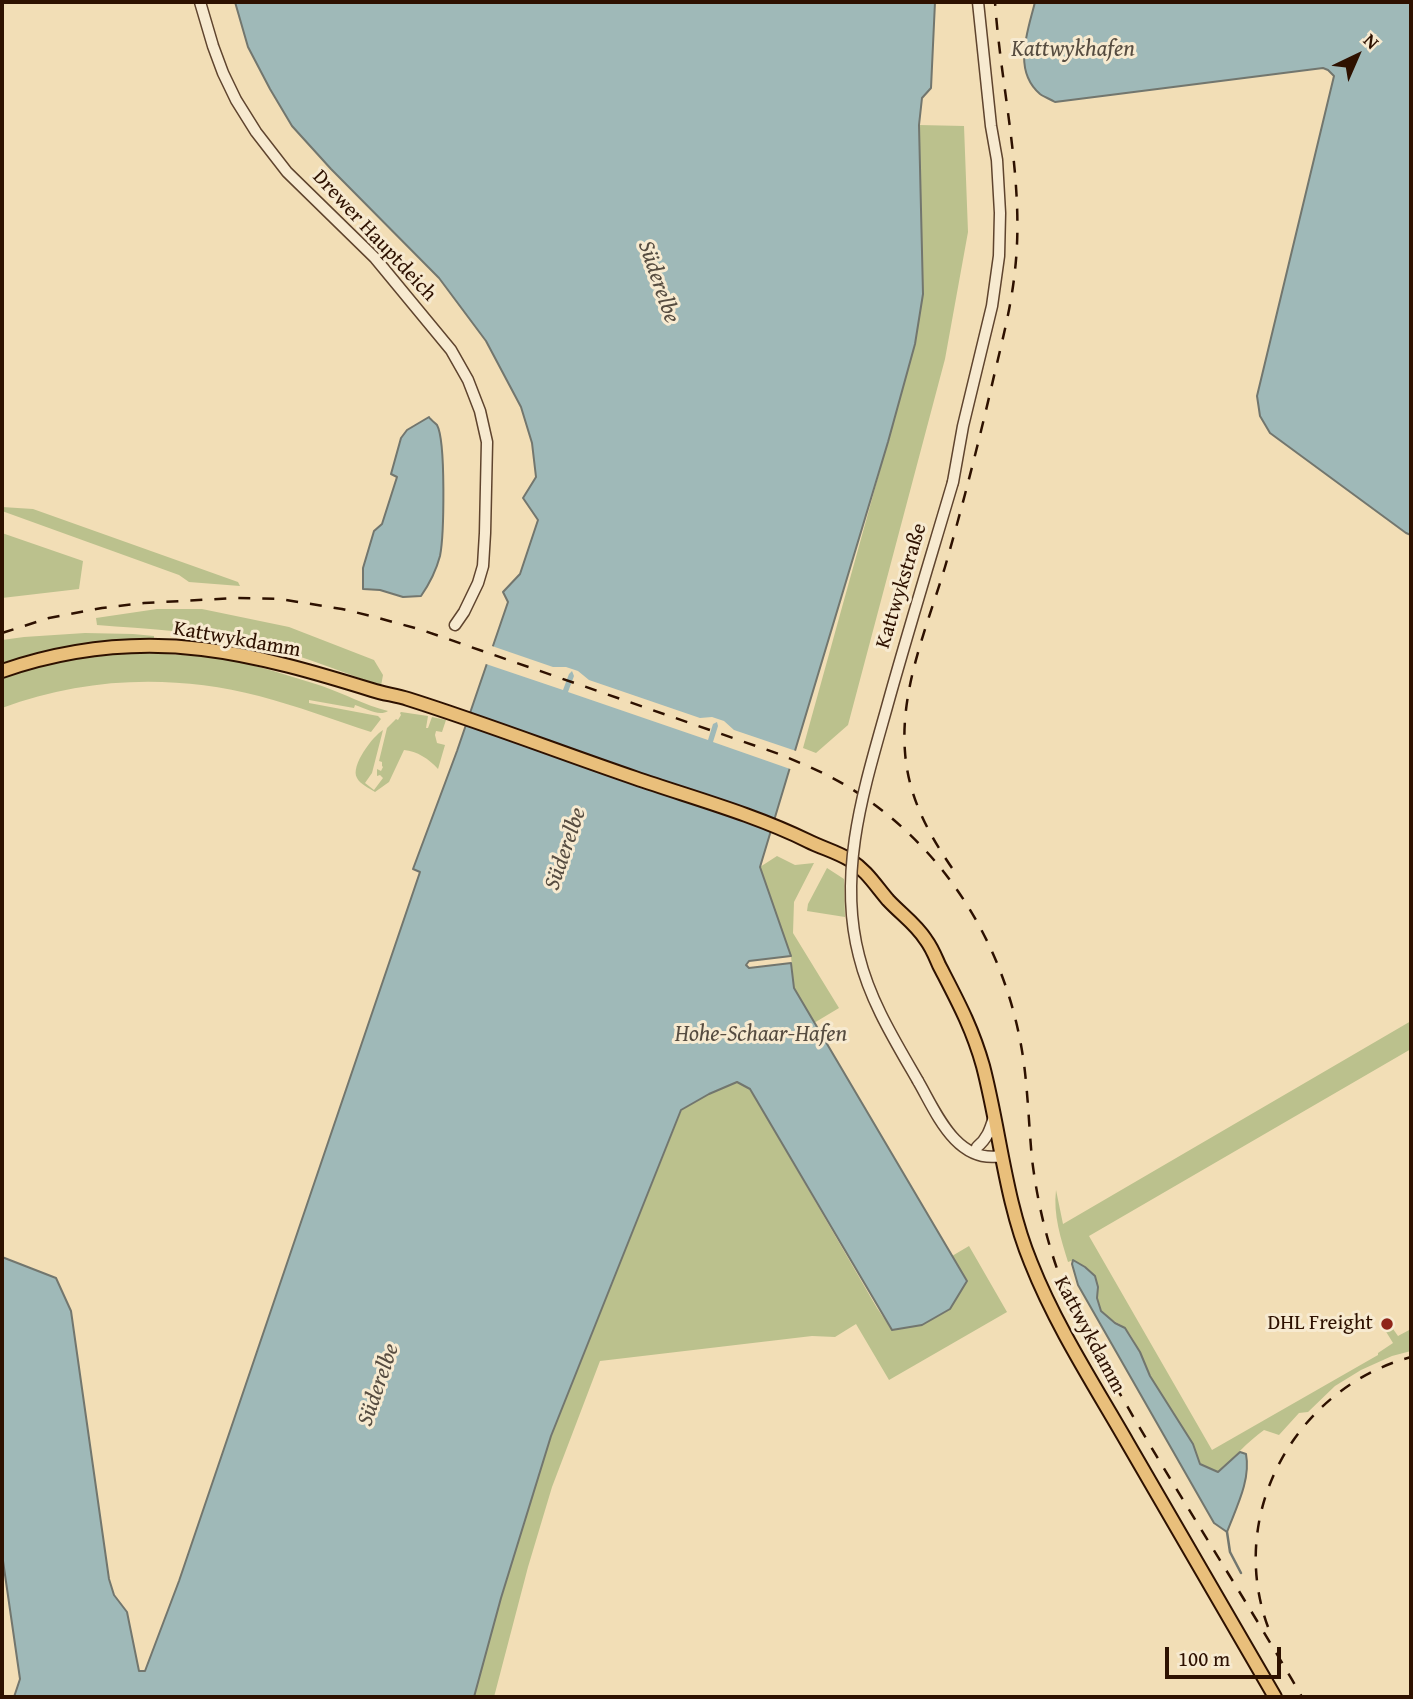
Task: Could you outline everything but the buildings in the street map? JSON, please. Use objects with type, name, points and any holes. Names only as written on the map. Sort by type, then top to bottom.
[{"type":"main road","name":"Kattwykdamm","points":[[2,671],[48,657],[109,648],[151,646],[205,649],[260,660],[410,700],[775,826],[838,857],[901,914],[938,963],[958,1000],[975,1040],[983,1068],[1017,1220],[1028,1256],[1054,1316],[1275,1697]]},
{"type":"street","name":"Drewer Hauptdeich","points":[[200,2],[223,73],[256,132],[287,172],[383,269],[451,350],[468,380],[480,411],[487,442],[485,533],[483,566],[478,583],[455,625]]},
{"type":"street","name":"Kattwykstraße","points":[[973,1149],[961,1146],[951,1137],[877,1007],[863,971],[853,925],[850,878],[854,839],[866,786],[953,482],[963,426],[992,306],[999,256],[1000,213],[997,160],[978,2]]},
{"type":"street","points":[[994,1116],[985,1141],[973,1149],[976,1155],[992,1158],[1001,1156]]},
{"type":"green space","points":[[919,125],[964,126],[968,232],[945,359],[848,725],[816,753],[803,748],[915,344],[923,294]]},
{"type":"green space","points":[[2,507],[33,509],[238,582],[240,586],[189,582],[179,575],[2,511]]},
{"type":"green space","points":[[2,533],[83,561],[79,589],[2,598]]},
{"type":"green space","points":[[157,609],[202,609],[289,627],[374,660],[383,675],[381,686],[298,656],[229,638],[97,625],[96,618]]},
{"type":"green space","points":[[85,633],[154,636],[154,642],[2,666],[2,640]]},
{"type":"green space","points":[[142,653],[223,659],[248,664],[322,686],[388,711],[376,713],[355,705],[354,708],[309,700],[309,703],[378,716],[381,719],[371,732],[259,696],[195,684],[162,682],[130,682],[65,690],[2,708],[2,678],[71,660]]},
{"type":"green space","points":[[401,712],[428,716],[426,728],[432,717],[446,720],[442,732],[436,731],[435,735],[437,743],[445,745],[438,769],[422,756],[404,750],[389,782],[375,792],[358,780],[357,766],[374,738],[383,730],[372,773],[365,783],[374,790],[383,778],[377,776],[377,769],[381,771],[383,767],[379,761],[387,728],[398,720]]},
{"type":"green space","points":[[777,856],[795,865],[814,863],[794,902],[793,933],[839,1008],[814,1023],[794,988],[791,956],[760,867]]},
{"type":"green space","points":[[827,868],[844,879],[845,917],[807,911]]},
{"type":"green space","points":[[1411,1021],[1411,1049],[1089,1236],[1212,1450],[1378,1355],[1393,1343],[1385,1330],[1391,1326],[1398,1336],[1411,1329],[1411,1351],[1361,1370],[1335,1386],[1308,1412],[1299,1413],[1279,1435],[1264,1430],[1218,1472],[1200,1464],[1184,1431],[1151,1378],[1130,1334],[1102,1312],[1098,1301],[1098,1287],[1074,1260],[1068,1262],[1057,1218],[1056,1190],[1063,1224]]},
{"type":"green space","points":[[737,1082],[750,1089],[892,1330],[966,1281],[952,1256],[969,1246],[1007,1312],[889,1380],[856,1324],[835,1337],[812,1336],[600,1361],[552,1487],[494,1697],[474,1697],[501,1598],[551,1436],[682,1109]]},
{"type":"water","points":[[235,2],[935,2],[931,88],[922,98],[919,125],[923,294],[915,344],[760,867],[791,956],[749,961],[746,965],[749,968],[791,963],[794,988],[967,1281],[950,1309],[922,1325],[892,1330],[750,1089],[737,1082],[681,1110],[551,1436],[501,1598],[474,1697],[14,1697],[20,1679],[2,1554],[2,1257],[56,1278],[71,1311],[109,1579],[114,1595],[127,1612],[139,1671],[145,1671],[179,1581],[420,872],[413,869],[508,602],[503,592],[520,574],[538,520],[523,498],[536,477],[532,443],[521,407],[486,341],[439,278],[292,126],[248,47]]},
{"type":"water","name":"Kattwykhafen","points":[[1035,2],[1411,2],[1411,535],[1270,433],[1260,416],[1257,396],[1334,76],[1323,68],[1055,102],[1040,94],[1026,74],[1024,50]]},
{"type":"water","points":[[429,417],[437,425],[442,449],[442,529],[437,567],[421,596],[403,597],[380,590],[363,589],[363,568],[374,531],[382,524],[397,477],[391,474],[401,438],[407,430]]},
{"type":"water","points":[[1073,1260],[1095,1276],[1101,1311],[1125,1328],[1140,1352],[1150,1376],[1193,1444],[1200,1464],[1218,1472],[1240,1452],[1246,1454],[1245,1484],[1227,1532],[1214,1523],[1078,1285]]},
{"type":"pier","points":[[489,645],[553,667],[578,671],[589,680],[700,718],[712,717],[724,721],[734,730],[799,752],[793,770],[713,742],[717,722],[713,724],[708,740],[568,692],[574,676],[572,671],[563,690],[483,663]]},
{"type":"waterway","points":[[1227,1532],[1230,1552],[1241,1573]]},
{"type":"railway","points":[[952,868],[927,828],[915,799],[907,768],[905,728],[916,658],[945,567],[969,478],[1005,330],[1015,270],[1015,170],[995,2]]},
{"type":"railway","points":[[2,633],[49,618],[144,603],[236,598],[280,599],[342,609],[422,630],[779,754],[842,783],[885,812],[944,872],[968,906],[988,943],[1004,982],[1016,1022],[1024,1064],[1032,1159],[1041,1213],[1056,1266],[1076,1315],[1134,1418],[1302,1697]]},
{"type":"railway","points":[[1268,1627],[1257,1584],[1256,1541],[1264,1500],[1281,1461],[1304,1426],[1334,1396],[1370,1373],[1411,1357]]},
{"type":"place","name":"DHL Freight","points":[[1387,1324]]},
{"type":"water label","name":"Süderelbe","points":[[658,282]]},
{"type":"water label","name":"Süderelbe","points":[[566,849]]},
{"type":"water label","name":"Hohe-Schaar-Hafen","points":[[761,1035]]},
{"type":"water label","name":"Süderelbe","points":[[379,1385]]}]
